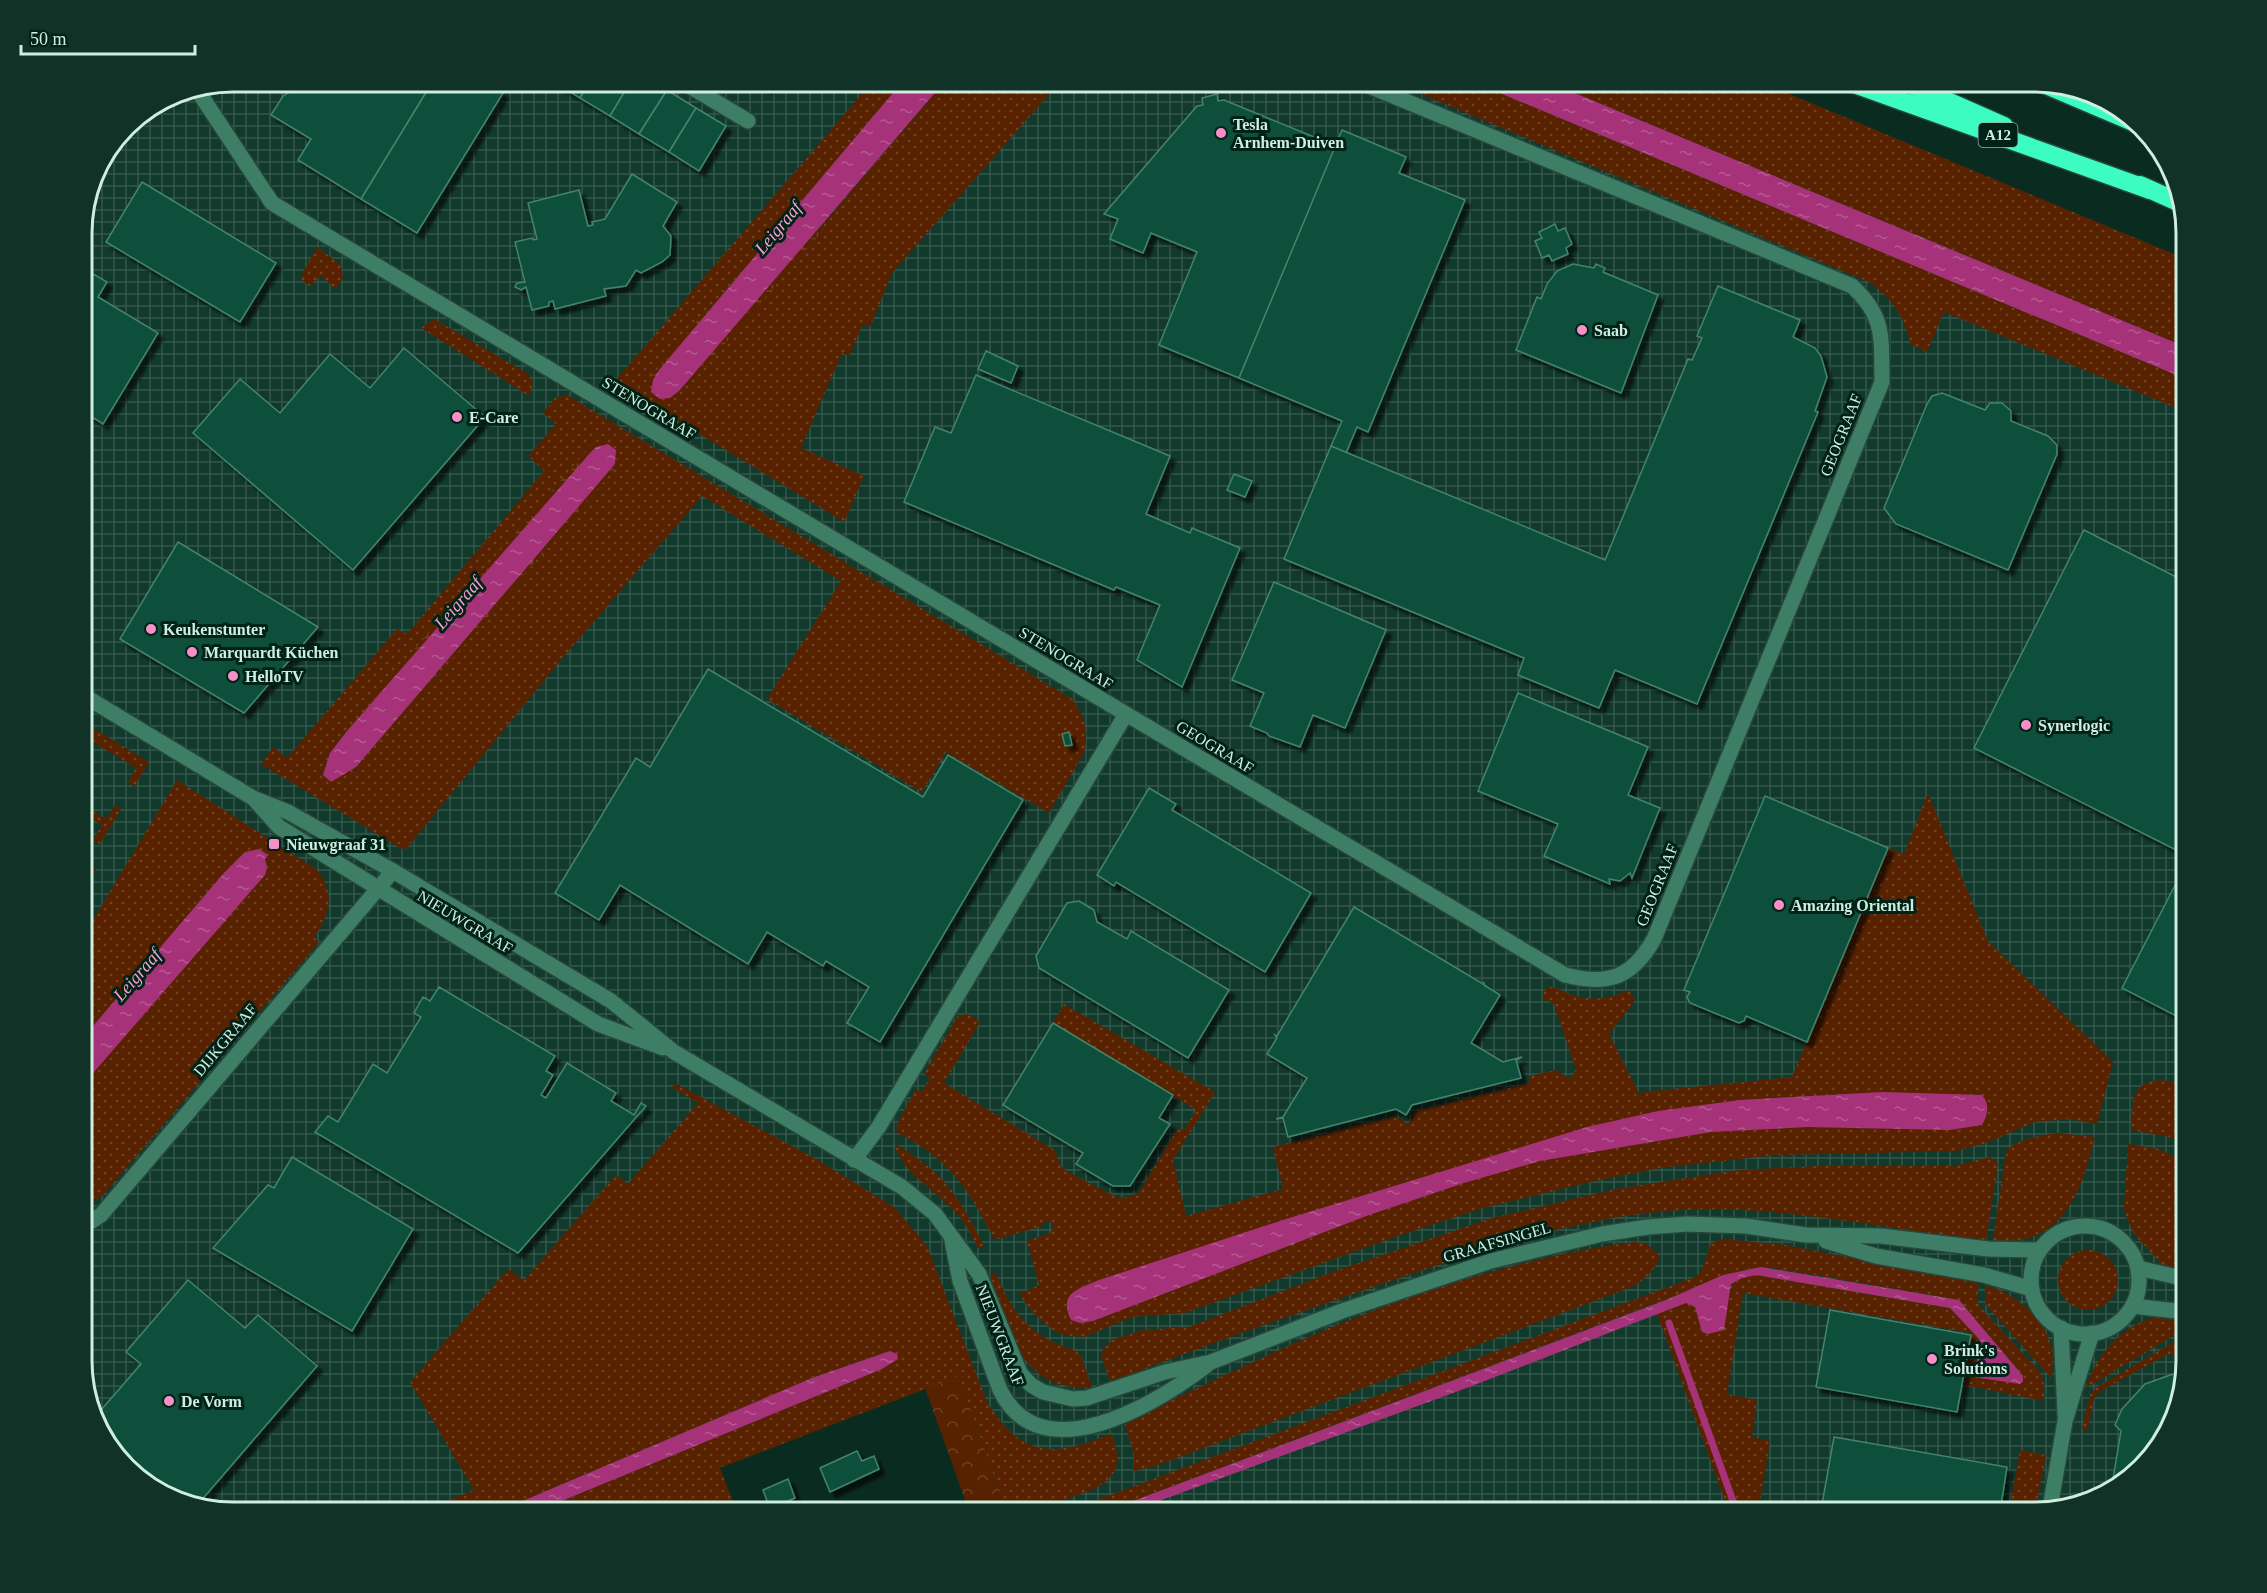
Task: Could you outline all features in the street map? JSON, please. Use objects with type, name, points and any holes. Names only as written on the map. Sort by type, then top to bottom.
[{"type":"highway","name":"A12","points":[[1877,92],[2150,190]]},
{"type":"highway","name":"A12","points":[[1927,92],[2172,199]]},
{"type":"highway","points":[[2076,98],[2102,109]]},
{"type":"street","points":[[699,92],[748,121]]},
{"type":"street","name":"GEOGRAAF","points":[[1126,714],[1565,975],[1599,980],[1630,970],[1642,960],[1654,939],[1882,382],[1880,328],[1869,301],[1852,286],[1384,92]]},
{"type":"street","name":"STENOGRAAF","points":[[201,95],[272,204],[1126,714]]},
{"type":"street","name":"NIEUWGRAAF","points":[[92,701],[253,798],[288,812],[393,871],[611,1000],[674,1052],[854,1160],[902,1186],[935,1214],[979,1274],[1012,1358],[1031,1385],[1043,1392],[1073,1399],[1106,1392]]},
{"type":"street","points":[[854,1160],[878,1128],[1126,714]]},
{"type":"street","name":"NIEUWGRAAF","points":[[253,798],[279,826],[376,889],[598,1024],[674,1052]]},
{"type":"street","name":"DIJKGRAAF","points":[[92,1221],[101,1215],[393,871]]},
{"type":"street","name":"GRAAFSINGEL","points":[[1106,1392],[1165,1372],[1211,1362],[1438,1278],[1491,1261],[1602,1234],[1687,1224],[1746,1226],[1806,1234],[1881,1236],[1988,1249],[2040,1250]]},
{"type":"street","points":[[2083,1226],[2096,1227],[2122,1240],[2132,1253],[2138,1268],[2137,1294],[2132,1306],[2116,1324],[2092,1333],[2076,1333],[2061,1328],[2042,1312],[2032,1289],[2032,1269],[2040,1250],[2052,1237],[2066,1229],[2083,1226]]},
{"type":"street","name":"NIEUWGRAAF","points":[[950,1233],[960,1281],[1006,1403],[1030,1424],[1047,1430],[1080,1429],[1114,1418]]},
{"type":"street","name":"GRAAFSINGEL","points":[[1806,1234],[1876,1256],[1984,1275],[2032,1289]]},
{"type":"street","points":[[2138,1268],[2176,1277]]},
{"type":"street","points":[[2132,1306],[2176,1311]]},
{"type":"street","points":[[2061,1328],[2065,1420]]},
{"type":"street","points":[[2051,1500],[2065,1420],[2080,1378],[2092,1333]]},
{"type":"street","name":"GRAAFSINGEL","points":[[1114,1418],[1173,1391],[1211,1362]]},
{"type":"shaded area","points":[[232,92],[1534,92],[2176,360],[2176,1360],[2173,1388],[2161,1423],[2152,1439],[2127,1467],[2105,1483],[2088,1491],[2071,1497],[2034,1502],[1003,1502],[949,1345],[543,1502],[232,1502],[205,1499],[170,1487],[154,1478],[126,1453],[110,1431],[99,1406],[92,1370],[92,223],[96,196],[115,154],[133,133],[154,115],[187,99],[205,94]]},
{"type":"green space","points":[[864,92],[894,92],[659,370],[660,398],[750,310],[936,92],[1051,92],[892,273],[870,327],[863,324],[849,356],[842,353],[801,448],[864,476],[844,522],[614,382]]},
{"type":"green space","points":[[1416,92],[1497,92],[2176,375],[2176,408],[1944,312],[1927,352],[1911,345],[1905,325],[1896,309],[1885,295],[1869,282]]},
{"type":"green space","points":[[1572,92],[1784,92],[2176,255],[2176,343]]},
{"type":"green space","points":[[824,223],[824,229],[696,377],[690,379],[691,367]]},
{"type":"green space","points":[[317,247],[341,265],[343,279],[335,289],[321,276],[309,286],[300,278]]},
{"type":"green space","points":[[707,309],[714,311],[653,389],[650,382],[655,372]]},
{"type":"green space","points":[[434,319],[527,373],[533,383],[529,396],[421,328]]},
{"type":"green space","points":[[567,395],[1072,699],[1085,724],[1084,753],[1049,813],[946,752],[922,792],[767,699],[841,581],[702,496],[560,661],[407,848],[402,849],[261,764],[273,747],[287,758],[397,629],[407,634],[544,471],[528,456],[556,424],[543,413],[555,398]],"holes":[[[468,594],[463,641],[356,767],[333,780],[323,775],[330,753],[347,731]]]},
{"type":"green space","points":[[595,441],[608,444],[411,666],[405,660]]},
{"type":"green space","points":[[616,450],[619,461],[613,471],[452,659],[446,657],[601,465]]},
{"type":"green space","points":[[92,728],[149,762],[134,787],[128,782],[136,768],[92,742]]},
{"type":"green space","points":[[177,780],[316,869],[326,886],[328,895],[327,912],[314,937],[319,942],[104,1194],[92,1203],[92,922]]},
{"type":"green space","points":[[1928,793],[1988,941],[2113,1062],[2097,1124],[2069,1119],[2035,1122],[1986,1143],[1956,1151],[1776,1155],[1660,1168],[1595,1181],[1483,1208],[1398,1236],[1185,1313],[1132,1317],[1084,1337],[1063,1335],[1053,1330],[1033,1313],[1019,1294],[1039,1285],[1027,1241],[1050,1233],[1054,1225],[1046,1220],[1042,1226],[995,1240],[956,1177],[931,1153],[896,1132],[899,1120],[916,1089],[922,1092],[930,1078],[924,1074],[958,1016],[968,1014],[980,1022],[944,1083],[1056,1151],[1061,1166],[1072,1174],[1121,1198],[1139,1192],[1178,1128],[1184,1130],[1196,1110],[1053,1023],[1064,1004],[1215,1092],[1173,1160],[1186,1216],[1283,1189],[1273,1147],[1395,1116],[1408,1124],[1416,1111],[1529,1083],[1529,1076],[1556,1070],[1570,1079],[1576,1070],[1554,1004],[1542,998],[1546,987],[1594,999],[1629,990],[1635,1001],[1609,1034],[1640,1095],[1643,1092],[1792,1077],[1888,848],[1904,854]]},
{"type":"green space","points":[[115,805],[121,809],[100,844],[93,840],[102,825],[92,819],[92,811],[106,819]]},
{"type":"green space","points":[[2163,1080],[2176,1083],[2176,1140],[2131,1130],[2135,1095],[2144,1084]]},
{"type":"green space","points":[[677,1084],[816,1159],[894,1207],[927,1246],[987,1402],[1000,1421],[1027,1443],[1041,1448],[1073,1447],[1111,1434],[1117,1461],[1109,1479],[1090,1491],[1060,1502],[985,1502],[1001,1496],[959,1376],[720,1468],[733,1502],[559,1502],[882,1369],[898,1359],[897,1354],[889,1351],[812,1378],[521,1502],[445,1502],[474,1490],[410,1382],[508,1269],[524,1280],[616,1175],[628,1184],[698,1103],[671,1087]]},
{"type":"green space","points":[[2058,1133],[2095,1137],[2075,1197],[2065,1213],[2052,1226],[2036,1235],[2017,1241],[1993,1241],[2006,1151],[2017,1143],[2038,1136]]},
{"type":"green space","points":[[895,1144],[927,1165],[949,1187],[984,1246],[978,1248],[967,1227],[952,1208],[904,1164]]},
{"type":"green space","points":[[2128,1144],[2159,1149],[2176,1157],[2176,1271],[2164,1267],[2135,1235],[2124,1207]]},
{"type":"green space","points":[[1990,1157],[1998,1163],[1986,1241],[1796,1214],[1720,1209],[1646,1213],[1571,1227],[1497,1246],[1249,1330],[1110,1382],[1102,1358],[1102,1351],[1112,1340],[1142,1330],[1189,1327],[1335,1271],[1492,1218],[1616,1189],[1739,1170],[1840,1165],[1955,1166]]},
{"type":"green space","points":[[1723,1239],[1786,1245],[1979,1283],[1977,1300],[1980,1307],[2040,1372],[2044,1385],[2044,1401],[1964,1385],[1972,1333],[1743,1293],[1727,1394],[1757,1400],[1752,1437],[1770,1441],[1760,1502],[1725,1502],[1657,1314],[1686,1303],[1695,1307],[1729,1291],[1740,1279],[1756,1275],[1950,1308],[1980,1340],[1976,1370],[2023,1381],[2023,1376],[1959,1300],[1775,1268],[1746,1269],[1130,1502],[1092,1502],[1695,1277],[1701,1272],[1711,1243]]},
{"type":"green space","points":[[1635,1242],[1647,1244],[1660,1256],[1649,1274],[1632,1287],[1153,1467],[1133,1471],[1134,1454],[1124,1422],[1264,1357],[1348,1321],[1428,1291],[1554,1256]]},
{"type":"green space","points":[[2082,1250],[2094,1250],[2105,1255],[2113,1263],[2118,1280],[2116,1292],[2105,1305],[2094,1310],[2082,1310],[2071,1305],[2063,1297],[2058,1286],[2058,1274],[2063,1263],[2071,1255]]},
{"type":"green space","points":[[996,1272],[1011,1304],[1026,1323],[1044,1337],[1081,1356],[1092,1387],[1067,1386],[1048,1380],[1021,1354],[1004,1316],[990,1275]]},
{"type":"green space","points":[[1985,1285],[2006,1293],[2026,1307],[2042,1325],[2052,1350],[2052,1379],[1985,1304]]},
{"type":"green space","points":[[2157,1317],[2176,1318],[2176,1334],[2086,1388],[2096,1364],[2112,1343],[2133,1326]]},
{"type":"green space","points":[[2176,1341],[2176,1355],[2168,1354],[2095,1396],[2087,1431],[2082,1429],[2090,1395],[2097,1387]]},
{"type":"green space","points":[[959,1376],[1001,1497],[986,1502],[966,1502],[925,1388]]},
{"type":"green space","points":[[2020,1450],[2046,1455],[2037,1502],[2011,1502]]},
{"type":"water","points":[[894,92],[936,92],[679,391],[670,398],[660,399],[651,392],[653,380],[659,370]]},
{"type":"water","points":[[1497,92],[1572,92],[2176,343],[2176,375]]},
{"type":"water","points":[[608,444],[616,450],[615,464],[356,767],[331,782],[323,775],[330,753],[347,731],[590,453],[596,447]]},
{"type":"water","name":"Leigraaf","points":[[259,849],[268,855],[265,859],[267,868],[265,875],[92,1074],[92,1027],[223,874],[245,852]]},
{"type":"water","points":[[1883,1092],[1982,1095],[1986,1102],[1987,1113],[1982,1125],[1950,1130],[1807,1127],[1711,1132],[1540,1161],[1464,1183],[1369,1215],[1093,1321],[1080,1323],[1071,1320],[1068,1311],[1067,1304],[1072,1293],[1099,1280],[1286,1219],[1587,1127],[1658,1111],[1740,1100]]},
{"type":"water","points":[[1761,1267],[1959,1300],[2023,1376],[2023,1381],[2020,1384],[1980,1378],[1976,1370],[1980,1340],[1950,1308],[1756,1275],[1742,1278],[1731,1284],[1724,1330],[1708,1334],[1702,1332],[1695,1307],[1686,1303],[1472,1386],[1156,1502],[1131,1502],[1666,1300],[1723,1275]]},
{"type":"water","points":[[890,1351],[897,1354],[898,1359],[882,1369],[559,1502],[521,1502],[812,1378]]},
{"type":"building","points":[[289,92],[426,92],[361,199],[298,160],[311,139],[271,115],[283,96]]},
{"type":"building","points":[[426,92],[503,93],[417,233],[361,199]]},
{"type":"building","points":[[570,92],[584,92],[580,98]]},
{"type":"building","points":[[584,92],[624,92],[610,116],[580,98]]},
{"type":"building","points":[[624,92],[666,92],[639,134],[610,116]]},
{"type":"building","points":[[666,92],[670,92],[696,108],[669,152],[639,134]]},
{"type":"building","points":[[1217,94],[1218,101],[1224,100],[1336,146],[1239,378],[1159,345],[1197,252],[1151,233],[1143,253],[1110,239],[1118,219],[1104,214],[1197,106],[1203,105],[1202,98]]},
{"type":"building","points":[[696,108],[726,126],[699,171],[669,152]]},
{"type":"building","points":[[1342,130],[1406,157],[1399,173],[1465,200],[1368,432],[1357,427],[1346,453],[1331,446],[1342,421],[1239,378]]},
{"type":"building","points":[[632,174],[677,202],[663,226],[671,236],[670,255],[641,273],[636,270],[626,286],[604,289],[606,296],[555,309],[553,301],[549,302],[549,306],[532,310],[526,287],[521,290],[515,287],[517,283],[525,282],[515,242],[537,239],[528,203],[579,190],[588,226],[593,225],[592,222],[605,219]]},
{"type":"building","points":[[142,182],[276,263],[240,322],[106,242]]},
{"type":"building","points":[[1555,224],[1558,231],[1565,228],[1572,244],[1566,248],[1568,254],[1552,261],[1549,255],[1542,258],[1535,241],[1542,238],[1539,232]]},
{"type":"building","points":[[1573,264],[1594,268],[1596,264],[1605,268],[1603,272],[1658,295],[1621,393],[1516,350],[1537,297],[1541,299],[1547,284],[1557,271]]},
{"type":"building","points":[[92,273],[107,282],[98,297],[158,333],[103,424],[92,417]]},
{"type":"building","points":[[1718,286],[1800,320],[1793,337],[1815,348],[1821,356],[1827,377],[1815,411],[1818,412],[1697,704],[1615,670],[1599,708],[1518,675],[1524,658],[1284,559],[1331,446],[1605,560],[1688,359],[1692,360],[1702,338],[1697,336]]},
{"type":"building","points":[[404,348],[485,417],[353,570],[193,433],[240,379],[280,413],[330,354],[370,388]]},
{"type":"building","points":[[986,351],[1018,366],[1011,383],[978,369]]},
{"type":"building","points":[[976,375],[1170,456],[1146,514],[1190,533],[1192,528],[1240,548],[1182,687],[1137,660],[1160,605],[1116,587],[1114,590],[904,502],[935,427],[951,433]]},
{"type":"building","points":[[1942,393],[1985,410],[1990,403],[2002,403],[2011,411],[2011,421],[2048,436],[2057,445],[2057,454],[2008,570],[1896,524],[1884,508],[1927,404],[1932,396]]},
{"type":"building","points":[[1234,474],[1252,481],[1245,497],[1227,490]]},
{"type":"building","points":[[2084,530],[2176,577],[2176,850],[1974,748]]},
{"type":"building","points":[[178,542],[318,627],[244,713],[120,639]]},
{"type":"building","points":[[1274,582],[1386,630],[1345,728],[1313,715],[1300,747],[1269,736],[1250,726],[1264,693],[1232,680]]},
{"type":"building","points":[[708,669],[923,797],[948,755],[1023,800],[880,1042],[847,1023],[869,987],[826,961],[823,966],[767,932],[748,964],[620,885],[599,920],[555,893],[636,758],[650,767]]},
{"type":"building","points":[[1518,693],[1648,747],[1628,795],[1660,808],[1632,878],[1630,873],[1620,881],[1609,879],[1610,884],[1544,856],[1558,824],[1478,791]]},
{"type":"building","points":[[1069,732],[1072,745],[1065,746],[1062,734]]},
{"type":"building","points":[[1149,788],[1176,804],[1172,810],[1311,893],[1265,972],[1116,882],[1114,886],[1097,875]]},
{"type":"building","points":[[1765,796],[1888,848],[1807,1042],[1746,1016],[1744,1021],[1739,1023],[1690,1003],[1687,997],[1690,992],[1684,990]]},
{"type":"building","points":[[2176,883],[2176,1016],[2122,988]]},
{"type":"building","points":[[1079,901],[1094,910],[1097,922],[1127,939],[1131,931],[1229,990],[1188,1058],[1039,968],[1036,956],[1067,903]]},
{"type":"building","points":[[1354,907],[1483,984],[1484,982],[1484,985],[1500,995],[1471,1043],[1503,1062],[1522,1057],[1516,1060],[1521,1078],[1412,1105],[1406,1115],[1396,1109],[1288,1137],[1283,1118],[1276,1119],[1283,1117],[1307,1078],[1267,1054],[1277,1038],[1275,1035],[1277,1036]]},
{"type":"building","points":[[439,987],[555,1056],[546,1071],[553,1075],[541,1095],[546,1098],[567,1063],[616,1093],[611,1101],[634,1115],[641,1103],[646,1106],[518,1253],[315,1132],[328,1116],[338,1122],[373,1064],[387,1073],[421,1017],[414,1013],[423,997],[430,1001]]},
{"type":"building","points":[[1053,1023],[1173,1095],[1159,1118],[1170,1124],[1130,1186],[1113,1186],[1076,1164],[1083,1153],[1003,1105]]},
{"type":"building","points":[[292,1157],[413,1229],[352,1331],[213,1248],[268,1185],[274,1188]]},
{"type":"building","points":[[188,1280],[245,1328],[258,1315],[317,1366],[203,1498],[170,1487],[154,1478],[126,1453],[110,1431],[101,1410],[141,1364],[126,1352]]},
{"type":"building","points":[[1830,1310],[1971,1335],[1957,1412],[1816,1387]]},
{"type":"building","points":[[2175,1374],[2168,1406],[2152,1439],[2127,1467],[2113,1477],[2121,1431],[2115,1425],[2122,1409],[2145,1384]]},
{"type":"building","points":[[1834,1437],[2007,1467],[2002,1502],[1822,1502]]},
{"type":"building","points":[[857,1451],[862,1461],[874,1456],[879,1469],[830,1492],[820,1468]]},
{"type":"building","points":[[788,1479],[795,1498],[786,1502],[767,1502],[763,1490]]},
{"type":"waterway","points":[[1669,1323],[1733,1502]]},
{"type":"place","name":"Tesla Arnhem-Duiven","points":[[1221,133]]},
{"type":"place","name":"Saab","points":[[1582,330]]},
{"type":"place","name":"E-Care","points":[[457,417]]},
{"type":"place","name":"Keukenstunter","points":[[151,629]]},
{"type":"place","name":"Marquardt Küchen","points":[[192,652]]},
{"type":"place","name":"HelloTV","points":[[233,676]]},
{"type":"place","name":"Synerlogic","points":[[2026,725]]},
{"type":"place","name":"Nieuwgraaf 31","points":[[274,844]]},
{"type":"place","name":"Amazing Oriental","points":[[1779,905]]},
{"type":"place","name":"Brink's Solutions","points":[[1932,1359]]},
{"type":"place","name":"De Vorm","points":[[169,1401]]}]
